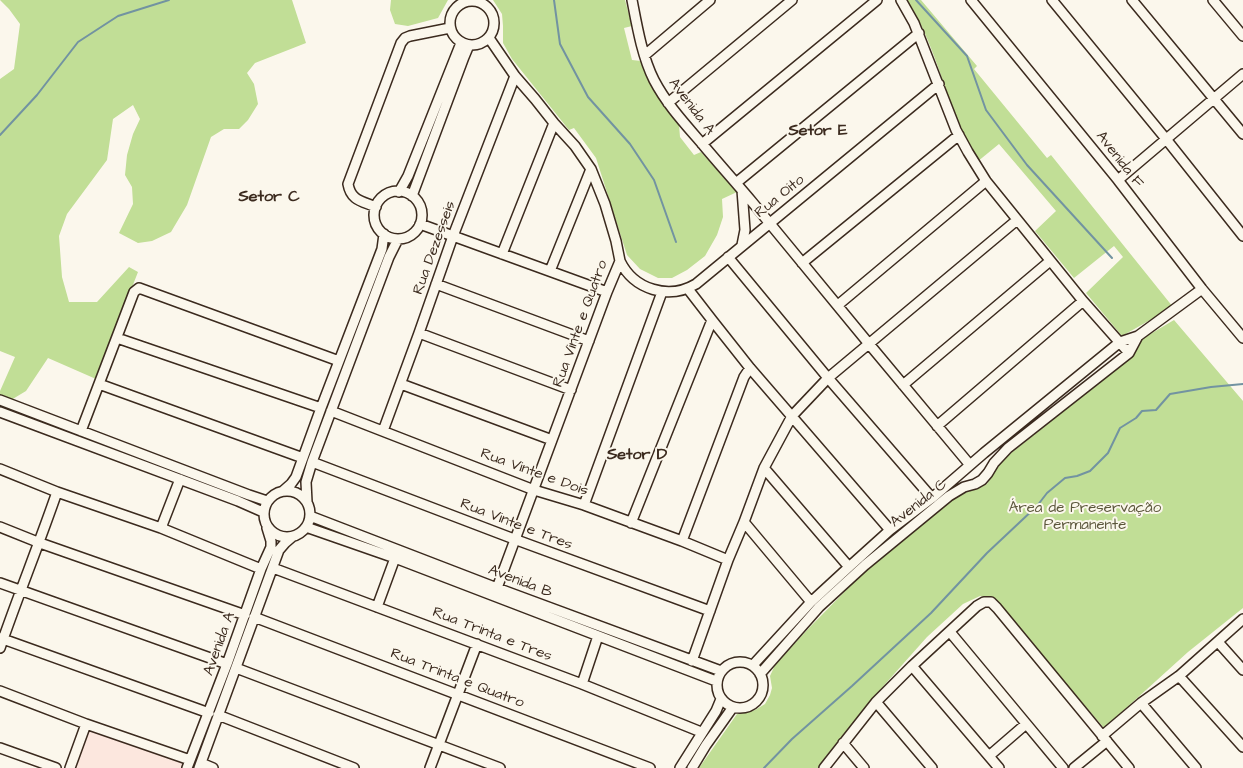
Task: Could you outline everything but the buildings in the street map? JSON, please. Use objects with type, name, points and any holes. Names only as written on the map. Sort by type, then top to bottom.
[{"type":"street","points":[[470,0],[484,4],[490,9],[494,16],[494,24],[493,32],[489,38],[477,45],[465,44],[456,39],[452,34],[449,20],[456,7],[462,2],[470,0]]},
{"type":"street","name":"Avenida A","points":[[632,0],[645,55],[654,79],[668,103],[970,465]]},
{"type":"street","points":[[645,55],[710,0]]},
{"type":"street","points":[[668,103],[792,0]]},
{"type":"street","points":[[702,144],[877,0]]},
{"type":"street","points":[[901,0],[919,33],[959,135],[986,181],[1083,301],[1129,353],[1138,336]]},
{"type":"street","name":"Avenida F","points":[[971,0],[1118,180],[1202,289],[1239,326],[1243,338]]},
{"type":"street","points":[[1132,0],[1243,134]]},
{"type":"street","points":[[1213,0],[1243,36]]},
{"type":"street","points":[[1057,2],[1243,236]]},
{"type":"street","points":[[376,207],[356,199],[349,191],[348,184],[401,43],[410,36],[450,28]]},
{"type":"street","points":[[742,245],[745,230],[745,213],[739,187],[919,33]]},
{"type":"street","name":"Rua Vinte e Quatro","points":[[489,38],[515,76],[554,124],[575,146],[591,169],[605,204],[616,240],[620,262],[607,292],[497,588]]},
{"type":"street","points":[[399,192],[408,176],[465,44]]},
{"type":"street","points":[[412,196],[460,66],[465,44]]},
{"type":"street","points":[[1118,180],[1243,74]]},
{"type":"street","name":"Rua Dezesseis","points":[[383,431],[453,236],[515,76]]},
{"type":"street","name":"Rua Oito","points":[[688,289],[939,84]]},
{"type":"street","points":[[502,254],[554,124]]},
{"type":"street","points":[[802,263],[959,135]]},
{"type":"street","points":[[550,271],[591,169]]},
{"type":"street","points":[[838,305],[986,181]]},
{"type":"street","points":[[399,192],[412,196],[418,202],[422,216],[417,230],[412,235],[398,239],[390,238],[379,229],[375,222],[374,214],[379,201],[384,196],[399,192]]},
{"type":"street","points":[[692,661],[728,560],[764,468],[792,416],[828,378],[1017,220]]},
{"type":"street","points":[[420,224],[607,292]]},
{"type":"street","points":[[283,491],[296,477],[382,249],[384,234]]},
{"type":"street","points":[[307,502],[297,493],[283,491],[277,493],[267,501],[263,512],[267,528],[272,533],[285,538],[299,535],[308,524],[310,509],[307,502],[306,482],[312,462],[389,257],[398,239]]},
{"type":"street","points":[[728,257],[828,378],[932,498]]},
{"type":"street","points":[[903,385],[1050,260]]},
{"type":"street","points":[[620,262],[628,275],[643,285],[662,292],[688,289],[750,368],[890,530]]},
{"type":"street","points":[[436,284],[589,341]]},
{"type":"street","points":[[80,431],[134,292],[140,288],[339,361]]},
{"type":"street","points":[[1120,342],[1138,336],[1202,289]]},
{"type":"street","points":[[584,505],[662,292]]},
{"type":"street","points":[[938,426],[1083,301]]},
{"type":"street","points":[[631,523],[712,320]]},
{"type":"street","points":[[419,333],[571,390]]},
{"type":"street","points":[[117,338],[321,408]]},
{"type":"street","name":"Avenida C","points":[[753,665],[811,602],[849,566],[890,530],[932,498],[1120,342]]},
{"type":"street","name":"Avenida C","points":[[760,674],[819,606],[859,570],[949,496],[982,480],[1000,455],[1008,448],[1129,353]]},
{"type":"street","points":[[682,542],[744,377],[750,368]]},
{"type":"street","points":[[99,384],[303,458]]},
{"type":"street","points":[[401,384],[552,440]]},
{"type":"street","points":[[0,400],[267,501]]},
{"type":"street","name":"Rua Vinte e Dois","points":[[331,411],[534,490],[584,505],[728,560]]},
{"type":"street","points":[[0,412],[263,512]]},
{"type":"street","points":[[973,485],[964,482],[962,476],[970,465],[984,460],[990,469]]},
{"type":"street","name":"Rua Vinte e Tres","points":[[312,462],[514,540],[710,610]]},
{"type":"street","points":[[764,468],[849,566]]},
{"type":"street","points":[[0,469],[57,492],[161,528],[261,569]]},
{"type":"street","points":[[161,528],[180,479]]},
{"type":"street","points":[[0,648],[2,638],[40,543],[57,492]]},
{"type":"street","name":"Avenida B","points":[[310,516],[721,671]]},
{"type":"street","points":[[744,522],[811,602]]},
{"type":"street","name":"Rua Trinta e Quatro","points":[[0,527],[40,543],[250,616],[650,768]]},
{"type":"street","name":"Avenida B","points":[[306,527],[395,558],[716,681]]},
{"type":"street","name":"Avenida A","points":[[200,766],[236,668],[261,569],[271,547],[267,528]]},
{"type":"street","name":"Avenida A","points":[[189,764],[227,664],[279,550],[292,537]]},
{"type":"street","points":[[377,607],[395,558]]},
{"type":"street","name":"Rua Trinta e Tres","points":[[272,568],[582,684],[701,732]]},
{"type":"street","points":[[0,583],[227,664]]},
{"type":"street","points":[[824,768],[876,702],[912,666],[977,606],[984,602],[991,602],[1129,768]]},
{"type":"street","points":[[1074,768],[1141,703],[1179,676],[1243,619]]},
{"type":"street","points":[[950,632],[1063,768]]},
{"type":"street","points":[[582,684],[598,636]]},
{"type":"street","points":[[2,638],[209,713]]},
{"type":"street","points":[[1218,642],[1243,670]]},
{"type":"street","points":[[430,768],[477,644]]},
{"type":"street","points":[[746,662],[759,670],[760,674],[763,684],[762,692],[759,698],[748,707],[733,707],[721,699],[716,681],[724,667],[730,663],[746,662]]},
{"type":"street","points":[[912,666],[999,768]]},
{"type":"street","points":[[236,668],[500,768]]},
{"type":"street","points":[[1179,676],[1243,747]]},
{"type":"street","points":[[0,691],[189,764]]},
{"type":"street","points":[[680,768],[716,711],[721,699]]},
{"type":"street","points":[[876,702],[932,768]]},
{"type":"street","points":[[1141,703],[1196,768]]},
{"type":"street","points":[[692,768],[733,707]]},
{"type":"street","points":[[218,715],[354,768]]},
{"type":"street","points":[[70,768],[86,724]]},
{"type":"street","points":[[988,756],[1026,724]]},
{"type":"street","points":[[842,743],[864,768]]},
{"type":"street","points":[[0,748],[56,768]]},
{"type":"street","points":[[200,766],[214,768]]},
{"type":"shaded area","points":[[86,726],[186,763],[184,768],[71,768]]},
{"type":"green space","points":[[0,0],[292,0],[306,43],[255,63],[247,73],[254,84],[258,104],[248,120],[239,129],[224,129],[211,137],[187,205],[171,232],[152,241],[138,243],[119,233],[133,204],[132,187],[125,175],[127,155],[140,119],[133,105],[113,119],[107,160],[67,214],[59,236],[62,277],[69,302],[97,302],[129,267],[138,272],[96,379],[48,358],[26,391],[11,400],[0,395],[15,357],[0,351],[0,79],[14,69],[20,24]]},
{"type":"green space","points":[[391,0],[448,0],[438,18],[408,26],[395,24],[390,10]]},
{"type":"green space","points":[[493,0],[625,0],[632,26],[624,28],[632,60],[641,61],[662,102],[679,125],[680,137],[694,155],[701,152],[737,192],[722,199],[723,217],[717,235],[705,256],[687,270],[672,278],[658,278],[640,269],[627,255],[596,158],[574,128],[569,130],[512,59],[503,43],[502,14]]},
{"type":"green space","points":[[907,0],[921,0],[977,66],[974,69],[1047,158],[1051,155],[1173,307],[1122,336],[1086,293],[1123,257],[1114,246],[1074,278],[1035,231],[1056,211],[999,144],[977,162],[963,135],[924,31]]},
{"type":"green space","name":"Área de Preservação Permanente","points":[[1174,320],[1243,401],[1243,608],[1188,652],[1104,728],[994,599],[980,596],[963,604],[927,637],[871,700],[818,768],[699,768],[737,714],[755,710],[765,704],[772,688],[770,676],[775,665],[869,567],[956,496],[987,484],[1001,461],[1131,358],[1142,339]]},
{"type":"waterway","points":[[0,135],[37,95],[78,42],[118,16],[169,0]]},
{"type":"waterway","points":[[554,0],[560,44],[588,97],[630,144],[654,180],[676,242]]},
{"type":"waterway","points":[[916,0],[967,56],[986,110],[1027,165],[1112,258]]},
{"type":"waterway","points":[[764,768],[792,739],[931,613],[987,553],[1037,506],[1047,493],[1065,478],[1090,471],[1108,453],[1120,428],[1136,418],[1142,411],[1156,410],[1170,394],[1243,384]]},
{"type":"district","name":"Setor E","points":[[818,132]]},
{"type":"district","name":"Setor C","points":[[269,198]]},
{"type":"district","name":"Setor D","points":[[637,456]]}]
